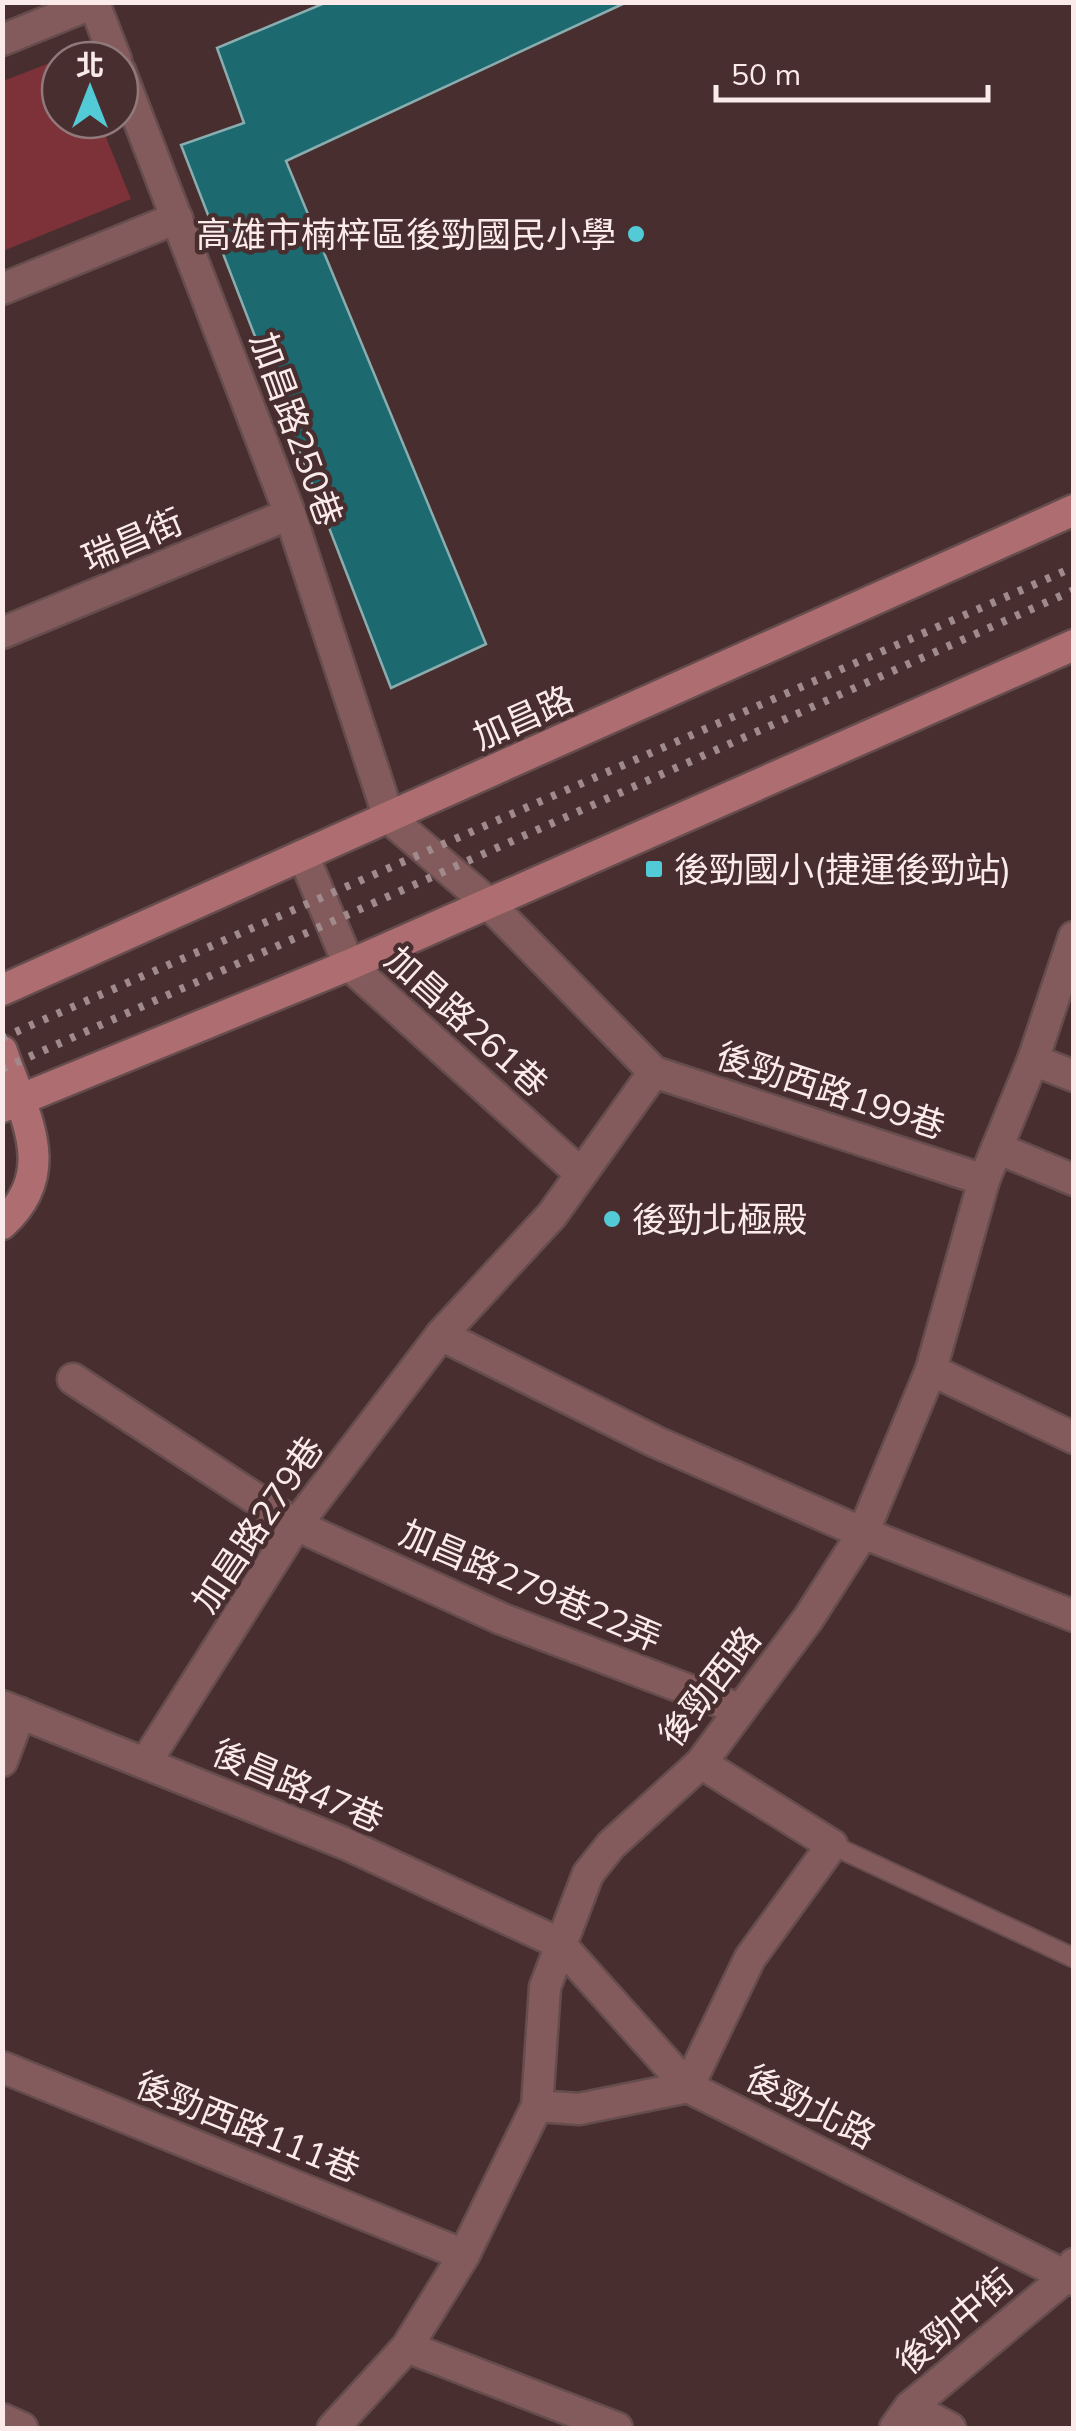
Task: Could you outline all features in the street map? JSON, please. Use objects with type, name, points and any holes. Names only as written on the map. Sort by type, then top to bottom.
[{"type":"street","points":[[2,40],[95,3],[109,40]]},
{"type":"street","name":"加昌路250巷","points":[[140,123],[290,514],[389,818]]},
{"type":"street","points":[[2,289],[177,218]]},
{"type":"street","name":"加昌路","points":[[2,990],[1074,510]]},
{"type":"street","name":"瑞昌街","points":[[2,634],[290,514]]},
{"type":"street","points":[[10,1103],[349,965],[1074,645]]},
{"type":"street","points":[[389,818],[488,903],[654,1072]]},
{"type":"street","name":"加昌路261巷","points":[[303,855],[349,965],[579,1172]]},
{"type":"street","name":"後勁西路","points":[[333,2428],[407,2347],[464,2255],[538,2106],[540,2015],[559,1943],[588,1874],[611,1845],[701,1763],[808,1619],[864,1533],[932,1370],[984,1180],[1033,1060],[1071,951]]},
{"type":"street","points":[[2,1052],[10,1103],[34,1141],[35,1177],[23,1206],[2,1224]]},
{"type":"street","points":[[1033,1060],[1074,1076]]},
{"type":"street","name":"加昌路279巷","points":[[146,1762],[296,1524],[441,1335],[552,1214],[654,1072]]},
{"type":"street","name":"後勁西路199巷","points":[[654,1072],[984,1180]]},
{"type":"street","points":[[997,1148],[1074,1180]]},
{"type":"street","points":[[441,1335],[656,1442],[864,1533],[1074,1616]]},
{"type":"street","points":[[932,1370],[1074,1438]]},
{"type":"street","name":"加昌路279巷22弄","points":[[72,1378],[296,1524],[502,1619],[738,1709]]},
{"type":"street","points":[[2,1761],[11,1710]]},
{"type":"street","name":"後昌路47巷","points":[[11,1710],[346,1844],[559,1943]]},
{"type":"street","points":[[538,2106],[579,2109],[688,2087],[750,1958],[832,1846],[701,1763]]},
{"type":"street","name":"後勁北路","points":[[559,1943],[688,2087],[1071,2273]]},
{"type":"street","name":"後勁西路111巷","points":[[2,2066],[464,2255]]},
{"type":"street","name":"後勁中街","points":[[902,2418],[1071,2273]]},
{"type":"street","points":[[407,2347],[618,2428]]},
{"type":"street","points":[[902,2418],[950,2428]]},
{"type":"street","points":[[2,2419],[22,2428]]},
{"type":"lane","points":[[832,1846],[1074,1958]]},
{"type":"shaded area","points":[[40,67],[40,140],[107,140],[131,199],[3,251],[3,81]]},
{"type":"building","points":[[327,2],[627,2],[286,161],[486,644],[391,688],[181,145],[244,123],[217,48]]},
{"type":"railway","points":[[2,1038],[1074,567]]},
{"type":"railway","points":[[2,1069],[1074,590]]},
{"type":"place","name":"高雄市楠梓區後勁國民小學","points":[[636,234]]},
{"type":"place","name":"後勁國小(捷運後勁站)","points":[[654,869]]},
{"type":"place","name":"後勁北極殿","points":[[612,1219]]}]
